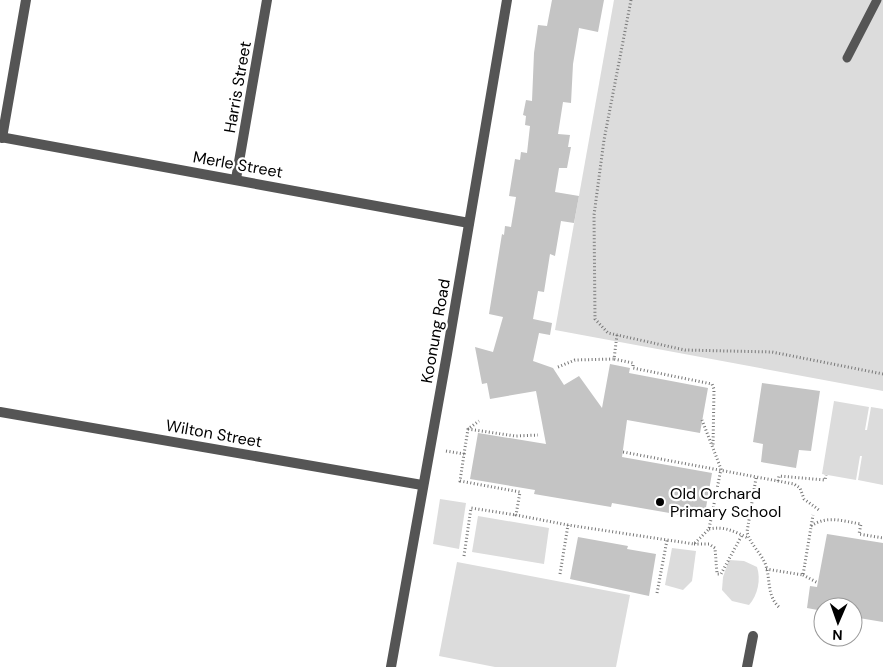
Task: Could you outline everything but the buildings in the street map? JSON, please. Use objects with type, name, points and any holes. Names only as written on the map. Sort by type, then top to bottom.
[{"type":"street","points":[[1,138],[26,0]]},
{"type":"street","name":"Harris Street","points":[[236,179],[267,0]]},
{"type":"street","name":"Koonung Road","points":[[391,667],[507,0]]},
{"type":"street","name":"Merle Street","points":[[1,138],[236,179],[469,223]]},
{"type":"street","name":"Wilton Street","points":[[0,412],[422,485]]},
{"type":"street","points":[[747,667],[753,636]]},
{"type":"lane","points":[[847,58],[877,0]]},
{"type":"path","points":[[631,0],[604,140],[594,215],[595,319],[608,333],[685,350],[772,352],[883,374]]},
{"type":"path","points":[[614,359],[617,335]]},
{"type":"path","points":[[558,367],[575,360],[614,359],[633,363],[633,368],[712,384],[714,389],[714,450]]},
{"type":"path","points":[[702,420],[721,469],[709,530]]},
{"type":"path","points":[[479,421],[468,429],[460,481],[520,492],[516,515]]},
{"type":"path","points":[[468,429],[515,436],[538,435]]},
{"type":"path","points":[[446,450],[464,454]]},
{"type":"path","points":[[623,452],[794,484],[800,488],[804,499],[819,510]]},
{"type":"path","points":[[778,481],[779,476],[825,480],[826,475]]},
{"type":"path","points":[[756,478],[747,532],[760,554],[766,569],[770,596],[780,608]]},
{"type":"path","points":[[464,556],[471,508],[667,540],[709,544],[715,548],[717,574],[720,574],[742,535]]},
{"type":"path","points":[[803,575],[813,515]]},
{"type":"path","points":[[811,526],[828,518],[861,524],[859,534],[883,538]]},
{"type":"path","points":[[560,574],[568,525]]},
{"type":"path","points":[[694,544],[709,530],[720,527],[749,538]]},
{"type":"path","points":[[657,593],[667,540]]},
{"type":"path","points":[[766,569],[803,575],[818,582]]},
{"type":"shaded area","points":[[614,0],[883,0],[883,391],[555,330]]},
{"type":"shaded area","points":[[834,401],[869,407],[865,430],[867,430],[871,407],[883,409],[883,485],[858,480],[862,456],[860,456],[856,480],[822,474]]},
{"type":"shaded area","points":[[440,499],[466,503],[459,549],[433,544]]},
{"type":"shaded area","points":[[478,516],[549,528],[544,564],[472,552]]},
{"type":"shaded area","points":[[672,548],[696,551],[692,581],[683,590],[665,585]]},
{"type":"shaded area","points":[[729,560],[744,561],[757,567],[758,587],[755,597],[749,605],[732,601],[722,590],[723,577]]},
{"type":"shaded area","points":[[457,562],[630,595],[616,667],[495,667],[439,656]]},
{"type":"place","name":"Old Orchard Primary School","points":[[660,502]]}]
